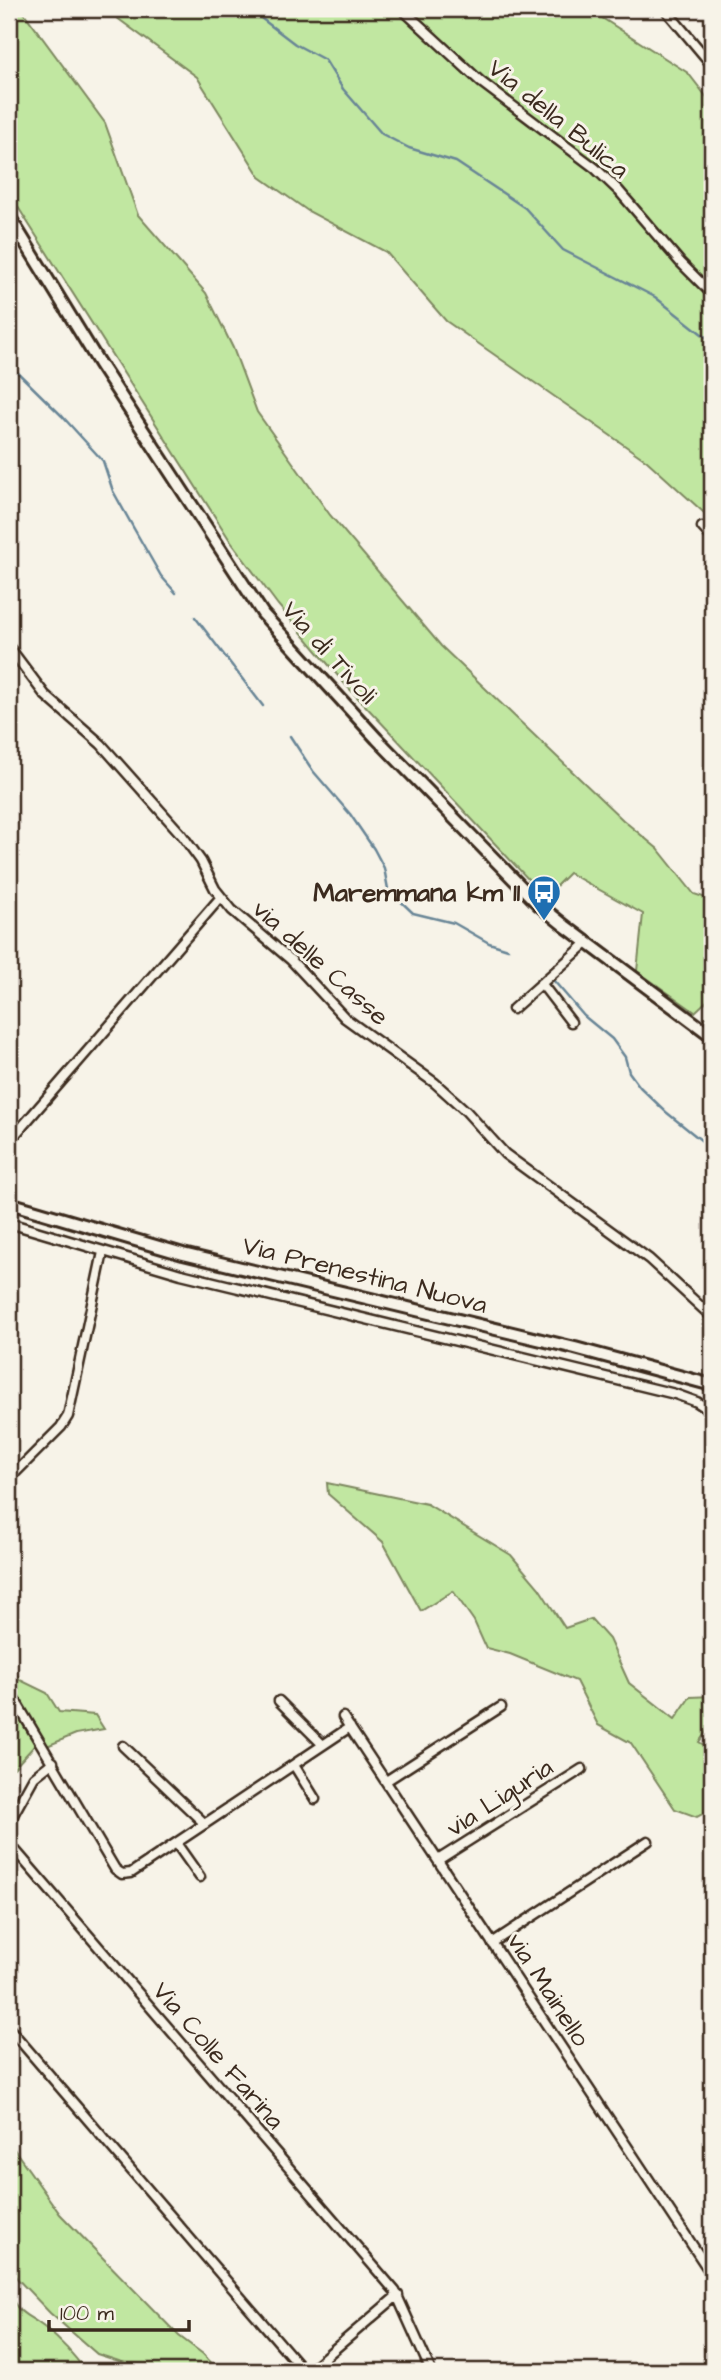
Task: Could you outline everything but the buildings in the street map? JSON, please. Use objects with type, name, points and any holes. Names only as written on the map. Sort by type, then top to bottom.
[{"type":"main road","name":"Via di Tivoli","points":[[9,216],[99,363],[263,614],[377,739],[522,887],[555,918],[712,1036]]},
{"type":"main road","name":"Via Prenestina Nuova","points":[[9,1203],[183,1254],[575,1348],[712,1385]]},
{"type":"street","name":"Via della Bulica","points":[[402,9],[481,82],[595,168],[712,295]]},
{"type":"street","points":[[665,9],[712,65]]},
{"type":"street","points":[[702,527],[712,538]]},
{"type":"street","name":"via delle Casse","points":[[9,647],[46,695],[101,744],[182,835],[197,854],[221,897],[235,913],[291,960],[348,1021],[435,1083],[466,1111],[505,1154],[649,1259],[712,1317]]},
{"type":"street","points":[[9,1129],[14,1136],[221,897]]},
{"type":"street","points":[[513,1009],[587,943]]},
{"type":"street","points":[[541,983],[571,1022]]},
{"type":"street","points":[[9,1223],[181,1274],[675,1394],[697,1402],[712,1412]]},
{"type":"street","points":[[9,1479],[61,1427],[68,1416],[103,1252]]},
{"type":"street","points":[[9,1690],[114,1869],[122,1874],[131,1873],[350,1727]]},
{"type":"street","points":[[279,1701],[323,1745]]},
{"type":"street","points":[[386,1781],[502,1707]]},
{"type":"street","name":"via Mainello","points":[[343,1717],[712,2275]]},
{"type":"street","points":[[123,1746],[205,1824]]},
{"type":"street","points":[[9,1822],[34,1777],[53,1762]]},
{"type":"street","points":[[293,1765],[315,1799]]},
{"type":"street","name":"via Liguria","points":[[438,1860],[582,1769]]},
{"type":"street","points":[[492,1943],[648,1841]]},
{"type":"street","name":"Via Colle Farina","points":[[9,1843],[398,2295],[431,2371]]},
{"type":"street","points":[[176,1843],[200,1877]]},
{"type":"street","points":[[9,2028],[303,2370],[310,2370],[398,2295]]},
{"type":"green space","points":[[9,9],[20,9],[24,13],[105,123],[138,215],[206,293],[233,348],[257,412],[330,515],[441,646],[623,820],[658,849],[694,894],[712,900],[712,996],[695,1012],[637,971],[643,914],[569,873],[545,897],[344,683],[278,605],[231,542],[9,193]]},
{"type":"green space","points":[[105,9],[588,9],[688,73],[712,104],[712,520],[647,461],[446,321],[386,252],[308,211],[260,177],[197,77]]},
{"type":"green space","points":[[327,1483],[427,1504],[511,1555],[539,1588],[565,1628],[591,1619],[609,1639],[629,1683],[675,1719],[690,1697],[712,1696],[712,1724],[699,1742],[712,1750],[712,1809],[697,1817],[675,1809],[631,1743],[598,1725],[576,1681],[510,1654],[486,1648],[474,1621],[453,1591],[421,1611],[383,1542],[328,1494]]},
{"type":"green space","points":[[9,1665],[20,1680],[47,1693],[59,1712],[95,1715],[104,1729],[76,1734],[47,1746],[9,1685]]},
{"type":"green space","points":[[9,1701],[35,1745],[14,1768],[9,1769]]},
{"type":"green space","points":[[9,2142],[60,2214],[179,2336],[203,2354],[219,2371],[150,2371],[97,2354],[50,2313],[9,2270]]},
{"type":"green space","points":[[9,2294],[21,2311],[56,2337],[85,2371],[9,2371]]},
{"type":"waterway","points":[[249,9],[295,44],[325,60],[343,89],[382,134],[409,148],[456,162],[525,208],[563,250],[655,297],[712,342]]},
{"type":"waterway","points":[[9,364],[103,461],[113,491],[161,576],[176,593]]},
{"type":"waterway","points":[[195,617],[263,706]]},
{"type":"waterway","points":[[290,736],[313,771],[350,814],[374,849],[384,868],[388,889],[413,913],[454,923],[489,943],[508,949]]},
{"type":"waterway","points":[[554,981],[584,1016],[612,1039],[625,1057],[629,1072],[640,1087],[712,1149]]},
{"type":"place","name":"Maremmana km 11","points":[[544,922]]}]
